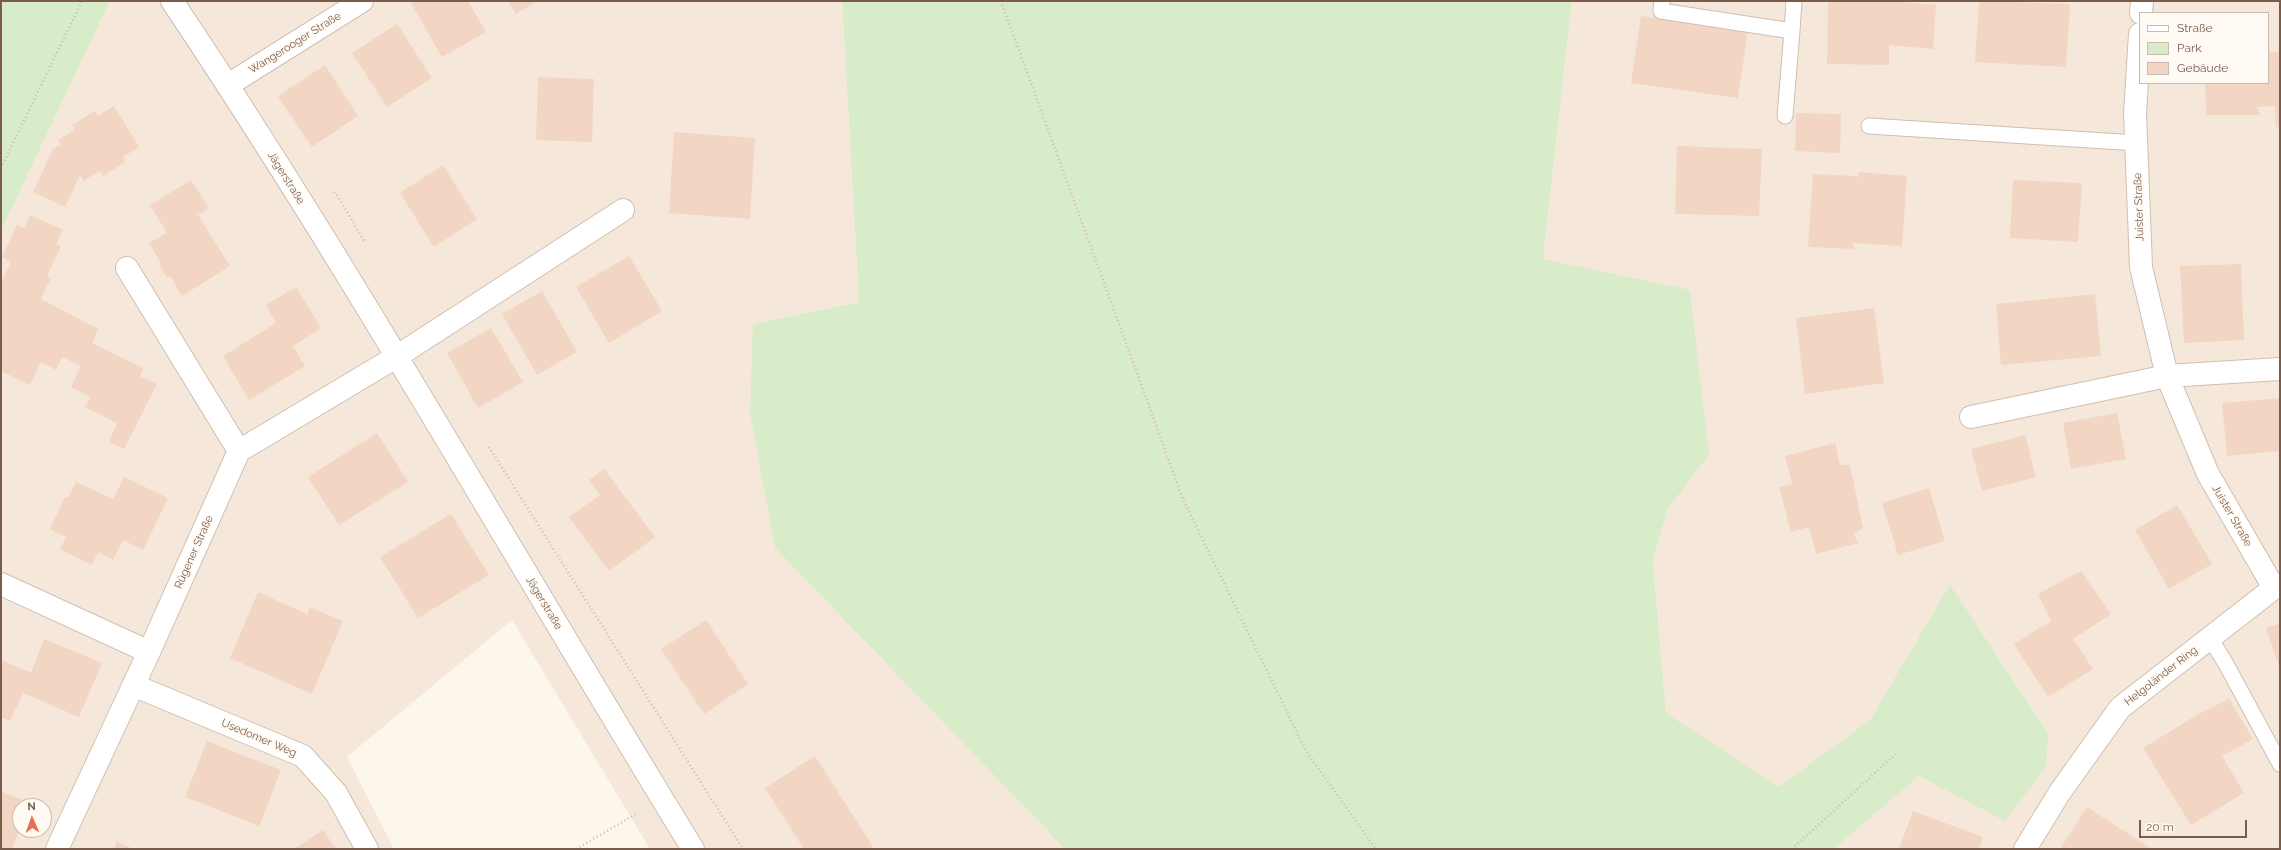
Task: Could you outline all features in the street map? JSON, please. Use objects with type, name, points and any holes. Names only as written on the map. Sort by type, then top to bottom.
[{"type":"street","name":"Jägerstraße","points":[[172,1],[228,85],[396,357],[693,849]]},
{"type":"street","name":"Wangerooger Straße","points":[[228,85],[362,1]]},
{"type":"street","points":[[2141,12],[2142,1]]},
{"type":"street","name":"Juister Straße","points":[[2139,50],[2135,113],[2142,267],[2167,376],[2208,474],[2277,587]]},
{"type":"street","points":[[127,268],[239,452],[396,357],[623,210]]},
{"type":"street","points":[[1971,417],[2167,376],[2280,370]]},
{"type":"street","name":"Rügener Straße","points":[[57,849],[149,652],[239,452]]},
{"type":"street","points":[[1,584],[149,652]]},
{"type":"street","name":"Helgoländer Ring","points":[[2025,849],[2060,792],[2120,708],[2277,587]]},
{"type":"street","name":"Usedomer Weg","points":[[133,686],[303,756],[336,793],[367,849]]},
{"type":"lane","points":[[1662,1],[1660,11],[1792,31]]},
{"type":"lane","points":[[1785,116],[1794,1]]},
{"type":"lane","points":[[1869,126],[2137,143]]},
{"type":"lane","points":[[2210,638],[2226,664],[2280,764]]},
{"type":"path","points":[[1,168],[82,1]]},
{"type":"path","points":[[1001,1],[1183,500],[1306,751],[1376,849]]},
{"type":"path","points":[[1792,849],[1898,752]]},
{"type":"path","points":[[576,849],[662,798]]},
{"type":"shaded area","points":[[110,1],[842,1],[859,302],[753,324],[775,548],[1065,849],[650,849],[512,620],[347,757],[394,849],[1,849],[1,231]]},
{"type":"shaded area","points":[[1572,1],[2280,1],[2280,849],[1719,849],[1779,788],[1666,713],[1653,561],[1668,509],[1709,455],[1543,259]]},
{"type":"green space","points":[[4,1],[110,1],[1,231],[1,7]]},
{"type":"green space","points":[[842,1],[1572,1],[1543,259],[1690,290],[1709,455],[1668,509],[1653,561],[1666,713],[1779,787],[1870,720],[1950,585],[2048,733],[2046,767],[2005,821],[1919,776],[1833,849],[1065,849],[775,548],[750,413],[753,324],[859,302]]},
{"type":"building","points":[[416,1],[468,1],[486,32],[442,57],[411,3]]},
{"type":"building","points":[[508,1],[538,1],[516,14]]},
{"type":"building","points":[[1828,1],[1890,1],[1936,5],[1933,49],[1889,45],[1889,65],[1827,64]]},
{"type":"building","points":[[1979,1],[2070,4],[2066,67],[1975,62]]},
{"type":"building","points":[[1641,16],[1748,31],[1738,98],[1631,83]]},
{"type":"building","points":[[397,24],[432,78],[387,107],[352,53]]},
{"type":"building","points":[[2269,52],[2280,52],[2280,127],[2276,127],[2275,106],[2257,107],[2260,115],[2206,115],[2205,84],[2269,84]]},
{"type":"building","points":[[325,65],[358,116],[312,147],[278,96]]},
{"type":"building","points":[[538,77],[594,79],[592,142],[536,140]]},
{"type":"building","points":[[114,106],[139,147],[123,157],[125,162],[103,176],[100,171],[83,181],[80,175],[65,207],[33,192],[53,149],[61,145],[58,140],[75,130],[72,125],[95,111],[98,116]]},
{"type":"building","points":[[1796,113],[1841,114],[1840,153],[1795,151]]},
{"type":"building","points":[[674,132],[755,138],[750,219],[669,213]]},
{"type":"building","points":[[1677,146],[1762,149],[1759,216],[1675,214]]},
{"type":"building","points":[[443,165],[477,219],[434,247],[400,193]]},
{"type":"building","points":[[1859,172],[1907,176],[1902,246],[1853,243],[1854,249],[1808,247],[1813,174],[1858,176],[1857,190]]},
{"type":"building","points":[[191,180],[209,208],[198,215],[230,266],[182,296],[170,276],[167,278],[159,264],[161,263],[149,243],[167,233],[150,205]]},
{"type":"building","points":[[2013,180],[2082,183],[2078,242],[2010,238]]},
{"type":"building","points":[[30,215],[63,230],[56,244],[61,246],[47,276],[51,278],[41,299],[98,329],[92,343],[143,368],[140,376],[157,384],[124,449],[109,442],[117,423],[85,407],[90,397],[71,387],[81,366],[62,357],[56,370],[41,362],[30,385],[1,371],[1,283],[11,262],[2,257],[17,225],[24,228]]},
{"type":"building","points":[[629,256],[662,311],[609,343],[576,287]]},
{"type":"building","points":[[2241,264],[2244,340],[2184,343],[2180,266]]},
{"type":"building","points":[[296,287],[321,328],[293,346],[305,366],[249,400],[223,356],[276,323],[266,305]]},
{"type":"building","points":[[542,291],[577,352],[537,375],[502,314]]},
{"type":"building","points":[[2095,294],[2101,356],[2001,365],[1996,304]]},
{"type":"building","points":[[1874,308],[1884,383],[1805,394],[1796,318]]},
{"type":"building","points":[[491,328],[523,382],[478,408],[447,353]]},
{"type":"building","points":[[2280,398],[2280,451],[2227,456],[2222,403]]},
{"type":"building","points":[[2117,413],[2126,459],[2071,469],[2063,423]]},
{"type":"building","points":[[377,433],[408,482],[339,525],[308,477]]},
{"type":"building","points":[[2025,435],[2036,477],[1982,491],[1971,449]]},
{"type":"building","points":[[1835,443],[1840,465],[1850,465],[1863,528],[1853,534],[1859,543],[1816,554],[1809,527],[1791,532],[1779,487],[1792,484],[1785,456]]},
{"type":"building","points":[[604,469],[655,537],[609,571],[569,517],[600,495],[589,480]]},
{"type":"building","points":[[124,477],[168,498],[143,550],[123,540],[113,560],[98,552],[92,565],[60,549],[66,537],[50,529],[65,497],[68,498],[76,482],[113,499]]},
{"type":"building","points":[[1929,488],[1945,541],[1898,555],[1882,503]]},
{"type":"building","points":[[2177,505],[2212,564],[2169,589],[2135,530]]},
{"type":"building","points":[[451,514],[489,575],[418,618],[380,557]]},
{"type":"building","points":[[2081,571],[2111,614],[2073,639],[2093,669],[2048,697],[2014,644],[2051,621],[2038,594]]},
{"type":"building","points":[[258,592],[307,614],[310,607],[343,621],[312,694],[230,658]]},
{"type":"building","points":[[706,620],[748,684],[704,714],[661,649]]},
{"type":"building","points":[[2280,623],[2280,669],[2266,628]]},
{"type":"building","points":[[44,639],[102,663],[79,717],[23,693],[10,721],[1,717],[1,660],[31,673]]},
{"type":"building","points":[[2229,699],[2253,739],[2222,756],[2244,793],[2191,825],[2143,748],[2197,715]]},
{"type":"building","points":[[207,741],[281,770],[259,826],[185,797]]},
{"type":"building","points":[[815,756],[873,847],[870,849],[804,849],[765,788]]},
{"type":"building","points":[[1,791],[18,798],[12,798],[12,838],[17,838],[12,849],[1,849]]},
{"type":"building","points":[[2087,807],[2152,849],[2060,849]]},
{"type":"building","points":[[1913,811],[1983,837],[1979,849],[1899,849]]},
{"type":"building","points":[[323,830],[336,849],[294,849]]},
{"type":"building","points":[[117,842],[134,849],[114,849]]}]
